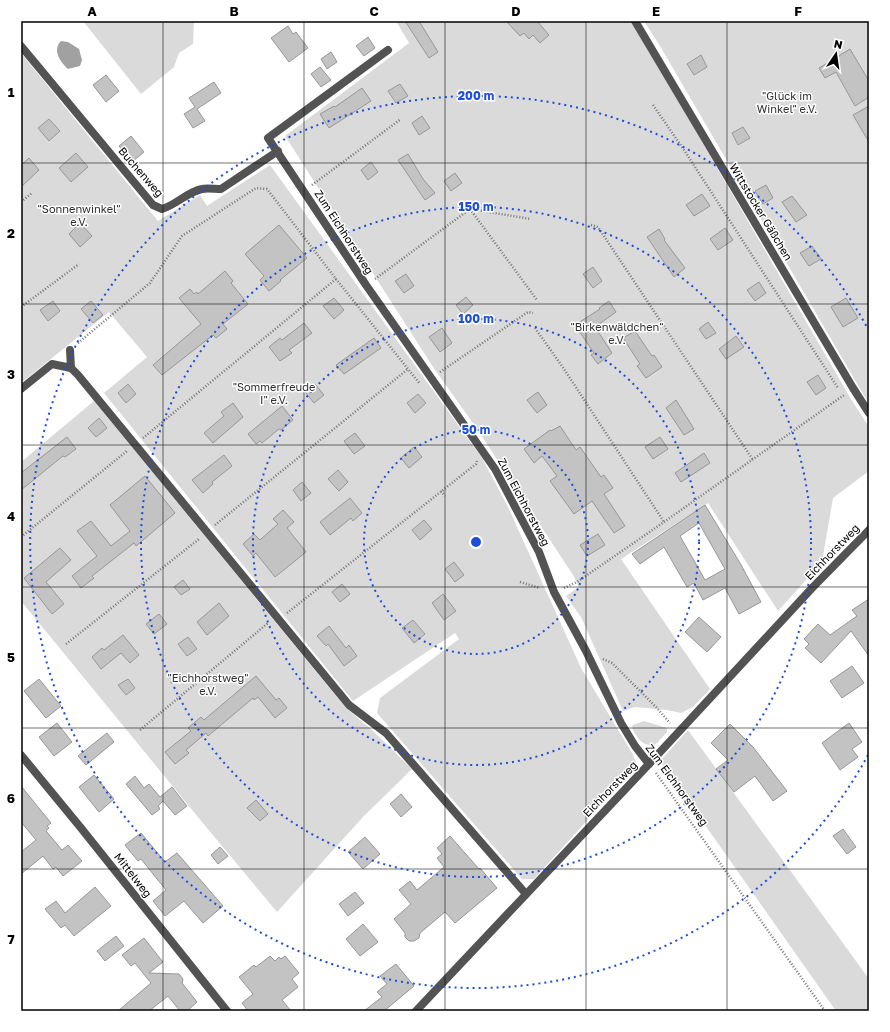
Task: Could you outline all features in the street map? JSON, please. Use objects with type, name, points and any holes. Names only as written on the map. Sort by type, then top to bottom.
[{"type":"street","name":"Wittstocker Gäßchen","points":[[635,21],[849,382],[869,413]]},
{"type":"street","name":"Buchenweg","points":[[21,46],[153,204],[162,209],[202,188],[212,190],[220,189],[278,151]]},
{"type":"street","name":"Zum Eichhorstweg","points":[[388,50],[268,138],[366,285],[495,468],[538,552],[554,592],[586,651],[621,723],[635,746],[650,764]]},
{"type":"street","points":[[70,350],[71,368],[136,444],[349,705],[386,732],[526,894]]},
{"type":"street","points":[[21,389],[52,364],[71,368]]},
{"type":"street","name":"Eichhorstweg","points":[[416,1011],[650,764],[860,537],[869,530]]},
{"type":"street","name":"Mittelweg","points":[[21,755],[227,1011]]},
{"type":"path","points":[[654,105],[839,389]]},
{"type":"path","points":[[314,184],[401,119]]},
{"type":"path","points":[[70,350],[150,283],[182,236],[256,188],[267,189],[336,280],[422,387]]},
{"type":"path","points":[[21,202],[32,193]]},
{"type":"path","points":[[376,278],[470,209],[531,219]]},
{"type":"path","points":[[470,209],[537,300]]},
{"type":"path","points":[[591,225],[598,227],[753,460]]},
{"type":"path","points":[[21,307],[79,264]]},
{"type":"path","points":[[21,537],[336,280]]},
{"type":"path","points":[[431,378],[528,312],[533,313]]},
{"type":"path","points":[[535,328],[564,368],[664,522]]},
{"type":"path","points":[[66,644],[408,369]]},
{"type":"path","points":[[577,582],[845,394]]},
{"type":"path","points":[[140,730],[269,622],[285,614],[476,464],[479,458]]},
{"type":"path","points":[[442,491],[444,496]]},
{"type":"path","points":[[520,582],[545,590]]},
{"type":"path","points":[[586,651],[612,663],[670,723]]},
{"type":"path","name":"Zum Eichhorstweg","points":[[650,764],[825,1011]]},
{"type":"green space","points":[[83,21],[194,21],[193,44],[179,53],[174,67],[141,94]]},
{"type":"green space","name":"\"Birkenwäldchen\" e.V.","points":[[396,21],[632,21],[851,399],[869,427],[869,471],[833,498],[822,562],[778,611],[708,503],[621,559],[710,689],[693,707],[681,713],[635,707],[623,711],[581,617],[566,596],[579,587],[573,575],[475,426],[433,367],[285,136],[409,43]]},
{"type":"green space","name":"\"Glück im Winkel\" e.V.","points":[[644,21],[869,21],[869,404],[660,46]]},
{"type":"green space","name":"\"Sommerfreude I\" e.V.","points":[[21,53],[158,221],[200,195],[207,206],[270,165],[482,458],[508,507],[581,668],[636,762],[631,772],[534,879],[522,879],[377,713],[380,698],[459,639],[455,633],[353,701],[104,393],[147,357],[109,312],[21,383]]},
{"type":"green space","name":"\"Eichhorstweg\" e.V.","points":[[94,401],[345,707],[374,732],[412,769],[363,817],[277,912],[21,601],[21,462]]},
{"type":"green space","points":[[644,721],[667,728],[667,732],[654,746],[640,741],[632,728],[633,725]]},
{"type":"green space","points":[[688,730],[869,979],[869,1011],[836,1011],[660,761]]},
{"type":"shaded area","points":[[61,41],[68,42],[79,49],[82,60],[80,66],[68,69],[62,63],[57,52],[58,44]]},
{"type":"building","points":[[405,21],[419,21],[438,52],[429,58]]},
{"type":"building","points":[[506,21],[537,21],[549,35],[540,43],[533,35],[529,39],[524,33],[520,36]]},
{"type":"building","points":[[288,26],[293,34],[296,32],[308,48],[289,62],[271,38]]},
{"type":"building","points":[[368,37],[375,48],[364,56],[356,46]]},
{"type":"building","points":[[850,49],[869,81],[869,97],[855,106],[836,72],[825,78],[819,68]]},
{"type":"building","points":[[331,52],[337,62],[327,69],[321,59]]},
{"type":"building","points":[[701,55],[707,67],[694,75],[687,64]]},
{"type":"building","points":[[320,67],[331,80],[321,87],[311,74]]},
{"type":"building","points":[[106,75],[119,91],[106,102],[93,85]]},
{"type":"building","points":[[214,82],[221,93],[197,109],[205,121],[193,128],[184,114],[195,107],[189,98]]},
{"type":"building","points":[[400,84],[408,96],[396,103],[388,91]]},
{"type":"building","points":[[362,88],[371,101],[329,128],[320,114],[334,106],[335,107]]},
{"type":"building","points":[[869,106],[869,142],[853,115]]},
{"type":"building","points":[[422,116],[430,128],[419,135],[412,123]]},
{"type":"building","points":[[49,119],[60,131],[49,141],[38,128]]},
{"type":"building","points":[[743,127],[750,138],[738,145],[732,133]]},
{"type":"building","points":[[131,136],[144,152],[132,162],[119,146]]},
{"type":"building","points":[[76,153],[88,167],[71,182],[59,168]]},
{"type":"building","points":[[408,154],[423,179],[435,193],[425,200],[398,160]]},
{"type":"building","points":[[29,158],[39,170],[21,187],[21,165]]},
{"type":"building","points":[[371,162],[378,172],[368,180],[361,170]]},
{"type":"building","points":[[455,173],[462,183],[451,191],[444,181]]},
{"type":"building","points":[[766,185],[773,198],[763,204],[755,191]]},
{"type":"building","points":[[702,194],[710,206],[694,216],[686,205]]},
{"type":"building","points":[[792,196],[807,215],[796,222],[782,202]]},
{"type":"building","points":[[80,223],[92,236],[80,247],[69,234]]},
{"type":"building","points":[[279,225],[307,258],[269,291],[260,280],[264,276],[245,254]]},
{"type":"building","points":[[725,228],[733,240],[718,250],[710,239]]},
{"type":"building","points":[[659,229],[665,239],[664,240],[685,268],[674,277],[647,237]]},
{"type":"building","points":[[812,246],[821,259],[809,266],[800,253]]},
{"type":"building","points":[[593,267],[602,281],[593,288],[583,274]]},
{"type":"building","points":[[225,271],[233,281],[231,283],[248,304],[223,324],[227,329],[216,338],[213,335],[162,375],[153,365],[201,324],[179,298],[190,289],[194,294],[197,292],[198,294]]},
{"type":"building","points":[[406,274],[414,286],[404,293],[395,281]]},
{"type":"building","points":[[759,282],[766,293],[755,301],[747,290]]},
{"type":"building","points":[[466,297],[473,305],[463,314],[456,305]]},
{"type":"building","points":[[334,298],[344,310],[334,319],[323,306]]},
{"type":"building","points":[[846,298],[858,318],[843,327],[831,307]]},
{"type":"building","points":[[53,301],[60,311],[48,321],[40,310]]},
{"type":"building","points":[[91,301],[103,315],[93,323],[81,309]]},
{"type":"building","points":[[609,301],[616,312],[595,327],[612,353],[598,364],[591,355],[594,353],[575,325],[600,309],[599,308]]},
{"type":"building","points":[[708,322],[716,333],[706,339],[699,329]]},
{"type":"building","points":[[304,323],[312,333],[289,350],[292,353],[280,361],[269,347],[280,338],[282,340]]},
{"type":"building","points":[[442,328],[452,343],[440,352],[429,337]]},
{"type":"building","points":[[635,331],[652,356],[654,355],[662,367],[646,378],[637,366],[640,364],[623,338]]},
{"type":"building","points":[[736,336],[744,347],[726,359],[719,349]]},
{"type":"building","points":[[374,338],[381,348],[344,374],[336,365]]},
{"type":"building","points":[[818,375],[826,388],[816,395],[807,382]]},
{"type":"building","points":[[128,384],[136,394],[126,403],[118,393]]},
{"type":"building","points":[[315,384],[324,395],[314,403],[305,392]]},
{"type":"building","points":[[538,392],[547,405],[537,413],[527,400]]},
{"type":"building","points":[[418,394],[426,403],[415,413],[407,403]]},
{"type":"building","points":[[676,400],[694,429],[684,435],[666,408]]},
{"type":"building","points":[[233,403],[243,417],[213,443],[204,433],[224,416],[221,412]]},
{"type":"building","points":[[282,406],[293,420],[262,443],[260,441],[256,444],[248,434]]},
{"type":"building","points":[[99,418],[107,428],[96,437],[88,428]]},
{"type":"building","points":[[560,426],[576,450],[580,447],[601,477],[604,475],[613,488],[604,494],[625,526],[614,533],[592,501],[574,514],[550,481],[557,476],[542,456],[534,463],[524,449],[550,430],[551,431]]},
{"type":"building","points":[[355,433],[365,446],[354,454],[344,441]]},
{"type":"building","points":[[67,437],[76,449],[65,457],[63,456],[21,490],[21,473]]},
{"type":"building","points":[[660,437],[668,449],[653,459],[645,447]]},
{"type":"building","points":[[414,447],[422,457],[409,468],[401,458]]},
{"type":"building","points":[[704,453],[710,463],[681,482],[675,473]]},
{"type":"building","points":[[224,455],[232,466],[212,482],[213,484],[203,493],[192,480]]},
{"type":"building","points":[[338,470],[348,482],[339,491],[328,479]]},
{"type":"building","points":[[145,476],[175,513],[136,546],[134,543],[92,576],[94,578],[81,588],[72,576],[97,556],[77,531],[91,521],[111,546],[130,531],[110,505]]},
{"type":"building","points":[[302,482],[311,493],[301,501],[293,490]]},
{"type":"building","points":[[350,498],[362,513],[353,521],[351,518],[330,535],[320,522]]},
{"type":"building","points":[[705,505],[740,563],[761,602],[739,614],[725,588],[703,600],[694,583],[687,587],[664,547],[640,564],[632,554]],"holes":[[[699,523],[725,569],[705,580],[680,536]]]},
{"type":"building","points":[[283,510],[294,522],[287,528],[306,552],[275,577],[256,553],[253,556],[243,544],[254,534],[260,540],[278,524],[273,519]]},
{"type":"building","points":[[424,520],[432,529],[420,540],[412,530]]},
{"type":"building","points":[[598,534],[605,545],[587,556],[580,545]]},
{"type":"building","points":[[60,548],[71,560],[46,582],[64,604],[52,614],[24,578]]},
{"type":"building","points":[[454,562],[464,575],[455,582],[445,569]]},
{"type":"building","points":[[183,580],[190,589],[181,595],[174,587]]},
{"type":"building","points":[[342,584],[350,594],[340,602],[332,592]]},
{"type":"building","points":[[443,594],[456,611],[444,620],[432,603]]},
{"type":"building","points":[[869,599],[869,656],[851,631],[821,663],[805,648],[809,644],[804,639],[818,624],[830,635],[857,616],[852,610]]},
{"type":"building","points":[[219,603],[229,616],[207,635],[197,622]]},
{"type":"building","points":[[159,614],[167,624],[154,634],[146,624]]},
{"type":"building","points":[[699,617],[721,637],[707,652],[685,632]]},
{"type":"building","points":[[413,620],[425,634],[414,643],[402,628]]},
{"type":"building","points":[[329,626],[346,648],[349,645],[357,656],[344,666],[328,644],[326,646],[317,636]]},
{"type":"building","points":[[123,635],[139,655],[130,663],[121,653],[101,669],[92,657],[102,648],[104,650]]},
{"type":"building","points":[[188,637],[197,649],[187,656],[178,644]]},
{"type":"building","points":[[852,666],[864,683],[842,698],[830,681]]},
{"type":"building","points":[[256,676],[276,700],[279,698],[287,708],[275,718],[258,697],[254,700],[253,698],[208,736],[206,733],[186,750],[189,753],[175,764],[165,752],[191,731],[188,728],[201,717],[204,720]]},
{"type":"building","points":[[39,679],[61,706],[46,718],[24,691]]},
{"type":"building","points":[[128,679],[135,688],[126,695],[118,685]]},
{"type":"building","points":[[57,723],[72,742],[54,756],[39,737]]},
{"type":"building","points":[[849,723],[862,742],[852,749],[858,757],[840,770],[822,743]]},
{"type":"building","points":[[730,724],[753,747],[787,791],[773,801],[755,776],[734,792],[716,769],[728,760],[711,743]]},
{"type":"building","points":[[107,733],[114,742],[86,765],[78,756]]},
{"type":"building","points":[[94,775],[114,799],[99,812],[79,787]]},
{"type":"building","points":[[135,776],[144,788],[149,784],[160,797],[172,787],[187,806],[175,815],[163,801],[158,806],[160,809],[152,815],[126,784]]},
{"type":"building","points":[[21,786],[51,823],[47,826],[49,828],[46,831],[62,850],[68,845],[82,861],[63,876],[56,867],[53,869],[43,856],[21,874],[21,852],[36,840],[21,822]]},
{"type":"building","points":[[401,794],[412,807],[401,817],[390,804]]},
{"type":"building","points":[[256,800],[268,814],[260,821],[247,808]]},
{"type":"building","points":[[843,829],[856,847],[847,854],[833,836]]},
{"type":"building","points":[[141,833],[165,862],[177,853],[223,906],[203,923],[184,901],[165,916],[153,901],[166,890],[141,859],[138,861],[125,845]]},
{"type":"building","points":[[450,836],[497,888],[455,923],[445,912],[420,933],[419,938],[414,941],[409,941],[405,937],[405,933],[394,919],[411,904],[399,890],[410,881],[417,890],[444,867],[437,858],[442,854],[437,848]]},
{"type":"building","points":[[365,837],[380,854],[363,869],[348,852]]},
{"type":"building","points":[[220,847],[228,856],[218,864],[211,855]]},
{"type":"building","points":[[95,887],[111,906],[74,936],[65,925],[61,928],[45,909],[56,901],[65,913]]},
{"type":"building","points":[[355,892],[364,903],[348,916],[339,904]]},
{"type":"building","points":[[363,924],[378,942],[360,956],[346,939]]},
{"type":"building","points":[[116,936],[124,946],[105,961],[97,951]]},
{"type":"building","points":[[144,938],[163,962],[149,973],[179,974],[183,979],[182,983],[197,1002],[187,1011],[180,1011],[168,996],[149,1011],[118,1011],[151,983],[135,963],[131,966],[122,955]]},
{"type":"building","points":[[270,956],[275,961],[279,957],[281,959],[285,956],[299,973],[292,979],[298,987],[282,1000],[291,1011],[248,1011],[242,1003],[253,994],[239,977],[254,965],[256,967]]},
{"type":"building","points":[[396,964],[414,986],[384,1011],[364,1011],[382,997],[377,992],[387,984],[380,976]]},
{"type":"park label","name":"\"Sonnenwinkel\" e.V.","points":[[79,215]]}]
